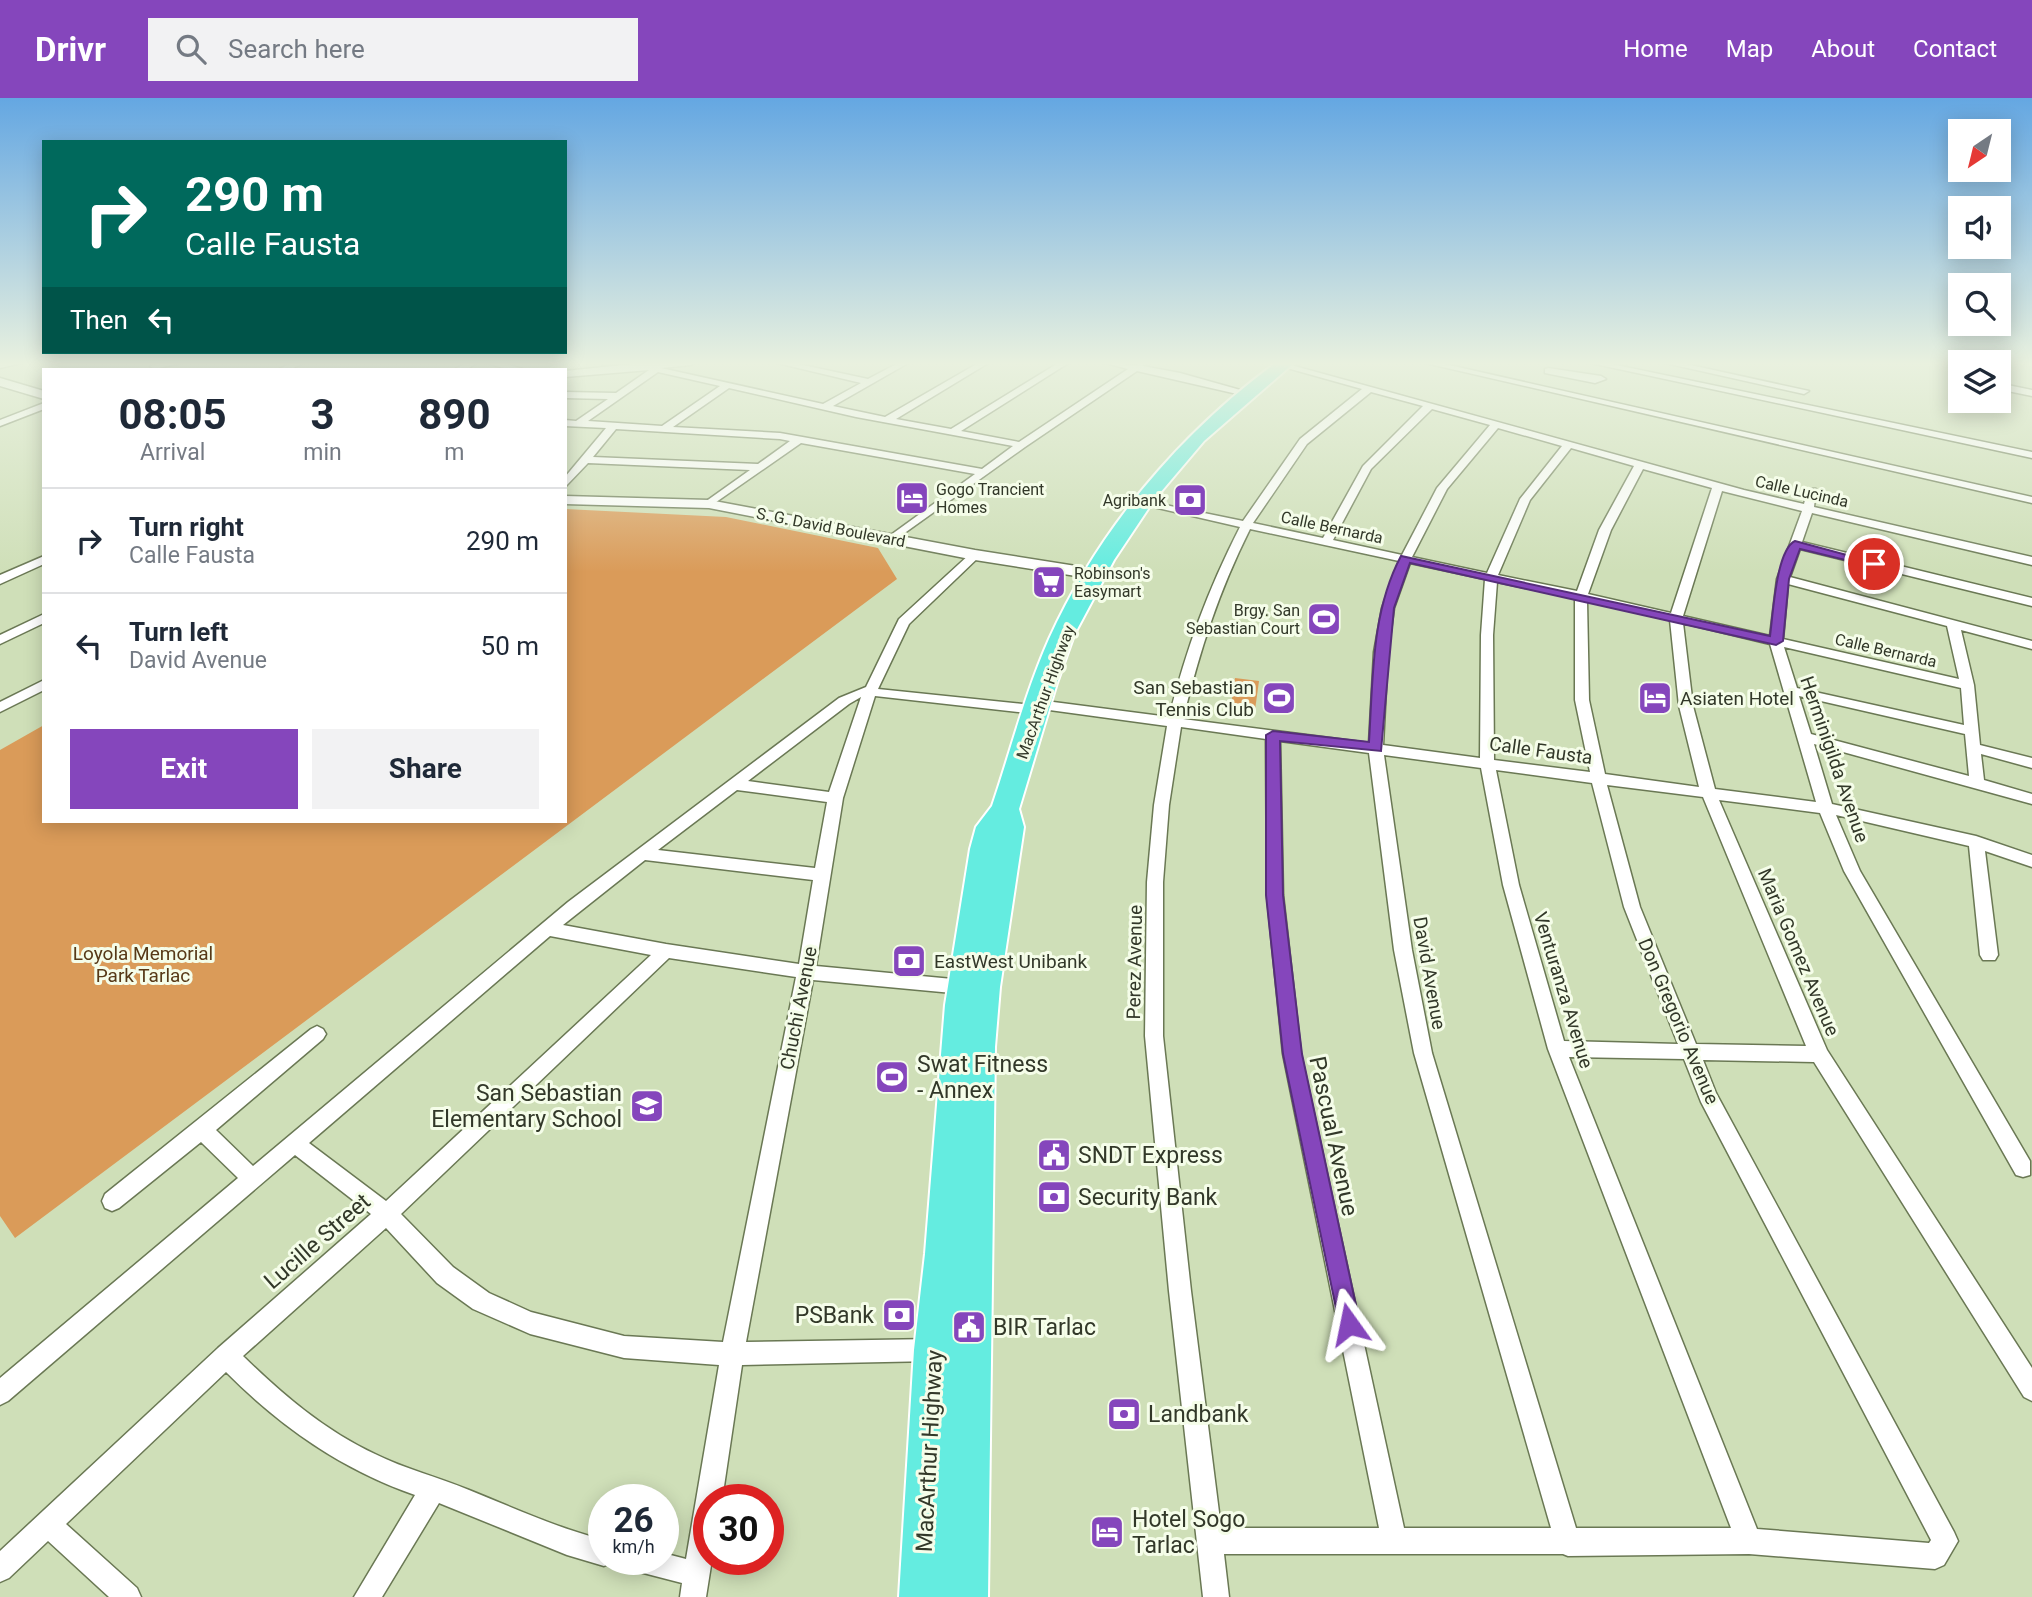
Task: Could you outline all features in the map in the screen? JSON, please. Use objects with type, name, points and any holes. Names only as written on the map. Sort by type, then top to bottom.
[{"type":"highway","name":"MacArthur Highway","points":[[922,1597],[934,1350],[944,1254],[963,987],[984,849],[990,827],[1005,809],[1061,640],[1095,575],[1141,503],[1204,432]]},
{"type":"highway","name":"MacArthur Highway","points":[[965,1597],[979,1047],[984,987],[1010,827],[1005,809]]},
{"type":"street","points":[[567,481],[608,432]]},
{"type":"street","points":[[716,432],[798,440],[983,472]]},
{"type":"street","points":[[959,432],[1021,445]]},
{"type":"street","points":[[891,539],[1040,432]]},
{"type":"street","name":"Perez Avenue","points":[[1216,1597],[1178,1289],[1154,1038],[1157,863],[1175,722],[1210,598],[1244,524],[1300,445],[1316,432]]},
{"type":"street","points":[[1326,541],[1367,468],[1403,432]]},
{"type":"street","name":"David Avenue","points":[[1489,432],[1442,488],[1406,558],[1388,608],[1381,652],[1376,748],[1403,950],[1423,1053],[1568,1543]]},
{"type":"street","name":"Calle Lucinda","points":[[1525,432],[1808,509],[2032,561]]},
{"type":"street","points":[[1732,432],[2032,500]]},
{"type":"street","points":[[1922,432],[2032,455]]},
{"type":"street","points":[[709,504],[798,440]]},
{"type":"street","name":"Venturanza Avenue","points":[[1569,444],[1525,499],[1491,576],[1487,635],[1487,762],[1511,884],[1557,1049],[1749,1541]]},
{"type":"street","points":[[584,460],[759,467]]},
{"type":"street","name":"Don Gregorio Avenue","points":[[1640,465],[1605,530],[1581,596],[1582,700],[1598,777],[1632,907],[1708,1096],[1945,1541],[1935,1556],[1749,1541]]},
{"type":"street","name":"Maria Gomez Avenue","points":[[1718,486],[1676,617],[1686,706],[1708,792],[1819,1054],[2032,1389]]},
{"type":"street","name":"Herminigilda Avenue","points":[[1812,491],[1783,579],[1776,641],[1826,809],[1852,871],[2023,1168]]},
{"type":"street","name":"S. G. David Boulevard","points":[[567,500],[709,504],[1095,575]]},
{"type":"street","name":"Calle Bernarda","points":[[1141,503],[1491,576],[1967,685]]},
{"type":"street","points":[[1795,544],[2032,602]]},
{"type":"street","name":"Chuchi Avenue","points":[[712,1484],[732,1354],[806,972],[835,798],[870,692],[904,622],[975,555]]},
{"type":"street","points":[[0,580],[42,560]]},
{"type":"street","points":[[1783,579],[2032,645]]},
{"type":"street","points":[[0,640],[42,619]]},
{"type":"street","points":[[1953,624],[1967,685],[1977,783]]},
{"type":"street","points":[[0,708],[42,685]]},
{"type":"street","points":[[1789,690],[1973,731]]},
{"type":"street","points":[[0,1393],[293,1142],[642,854],[844,701],[863,691],[870,692]]},
{"type":"street","name":"Calle Fausta","points":[[870,692],[1175,722],[1826,809],[1976,842],[2032,862]]},
{"type":"street","name":"Pascual Avenue","points":[[1273,735],[1275,895],[1292,1054],[1394,1540]]},
{"type":"street","points":[[1804,737],[2032,799]]},
{"type":"street","points":[[1975,748],[2032,763]]},
{"type":"street","points":[[732,784],[835,798]]},
{"type":"street","points":[[1976,842],[1989,955]]},
{"type":"street","points":[[642,854],[821,875]]},
{"type":"street","points":[[549,929],[666,951],[806,972],[963,987]]},
{"type":"street","name":"Lucille Street","points":[[0,1569],[226,1356],[387,1214],[666,951]]},
{"type":"street","points":[[111,1201],[202,1130],[317,1034]]},
{"type":"street","points":[[1557,1049],[1819,1054]]},
{"type":"street","points":[[202,1130],[251,1178]]},
{"type":"street","points":[[293,1142],[387,1214],[446,1275],[481,1301],[530,1323],[624,1347],[732,1354],[934,1350]]},
{"type":"street","points":[[226,1356],[266,1396],[321,1439],[387,1473],[526,1527],[588,1548]]},
{"type":"street","points":[[367,1597],[433,1489]]},
{"type":"street","points":[[48,1525],[128,1597]]},
{"type":"street","points":[[1210,1541],[1749,1541]]},
{"type":"street","points":[[672,1575],[695,1585]]},
{"type":"green space","name":"Loyola Memorial Park Tarlac","points":[[567,509],[726,517],[878,548],[897,579],[15,1238],[0,1216],[0,750],[42,726],[42,823],[567,823]]},
{"type":"green space","name":"San Sebastian Tennis Club","points":[[1235,678],[1259,681],[1255,710],[1231,706]]},
{"type":"green space","name":"San Sebastian Tennis Club","points":[[1269,683],[1293,686],[1290,714],[1265,711]]},
{"type":"place","name":"Gogo Trancient Homes","points":[[912,498]]},
{"type":"place","name":"Agribank","points":[[1190,500]]},
{"type":"place","name":"Robinson's Easymart","points":[[1049,582]]},
{"type":"place","name":"Brgy. San Sebastian Court","points":[[1324,619]]},
{"type":"place","name":"San Sebastian Tennis Club","points":[[1279,698]]},
{"type":"place","name":"Asiaten Hotel","points":[[1655,698]]},
{"type":"place","name":"EastWest Unibank","points":[[909,961]]},
{"type":"place","name":"Swat Fitness - Annex","points":[[892,1077]]},
{"type":"place","name":"San Sebastian Elementary School","points":[[647,1106]]},
{"type":"place","name":"SNDT Express","points":[[1054,1155]]},
{"type":"place","name":"Security Bank","points":[[1054,1197]]},
{"type":"place","name":"PSBank","points":[[899,1315]]},
{"type":"place","name":"BIR Tarlac","points":[[969,1327]]},
{"type":"place","name":"Landbank","points":[[1124,1414]]},
{"type":"place","name":"Hotel Sogo Tarlac","points":[[1107,1532]]},
{"type":"route","points":[[1349,1324],[1292,1054],[1275,895],[1273,735],[1376,748],[1381,652],[1388,608],[1406,558],[1776,641],[1783,579],[1795,544],[1874,564]]}]
